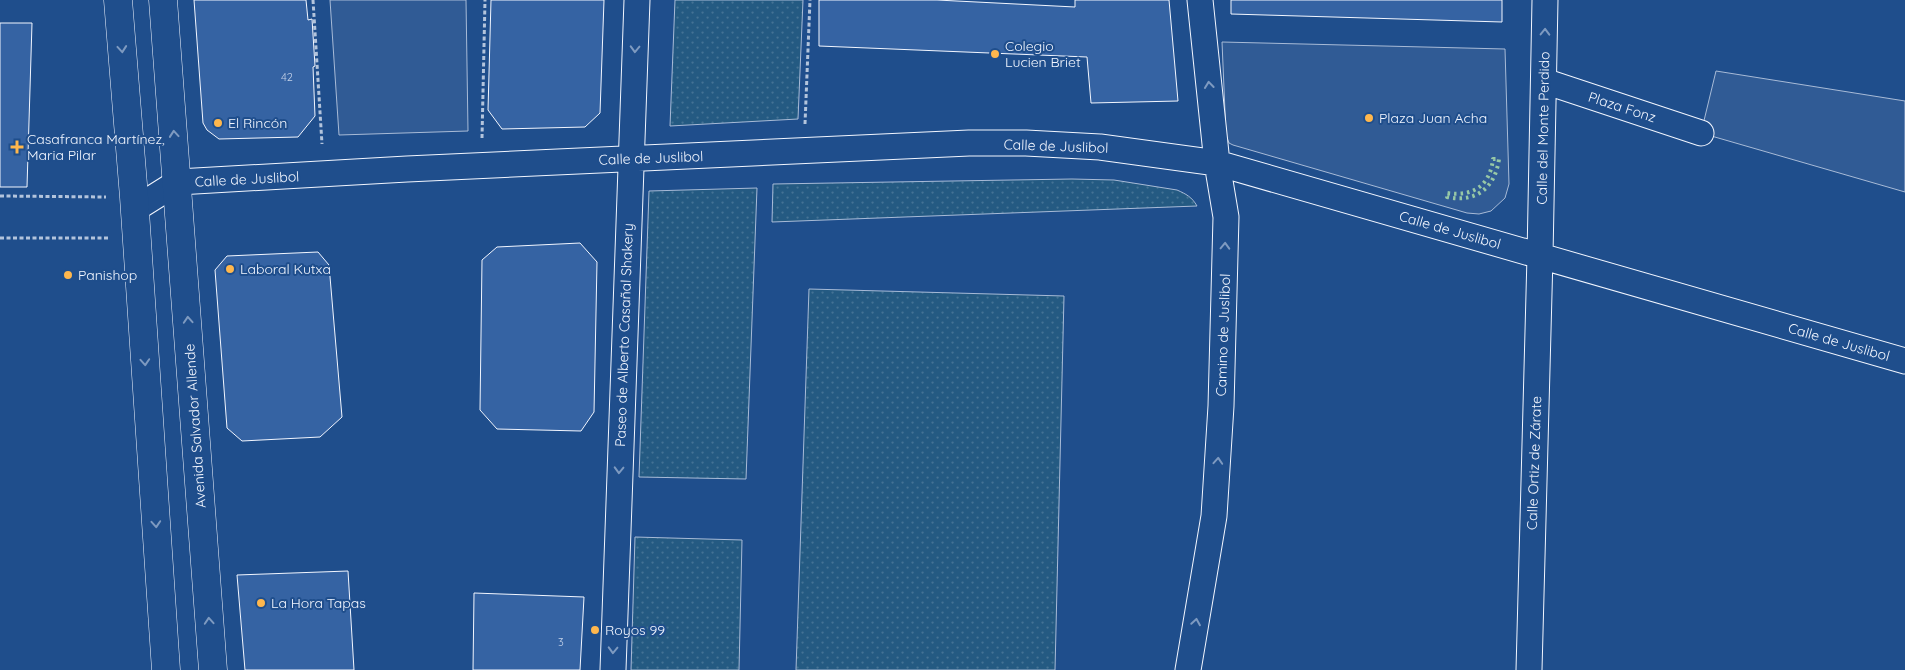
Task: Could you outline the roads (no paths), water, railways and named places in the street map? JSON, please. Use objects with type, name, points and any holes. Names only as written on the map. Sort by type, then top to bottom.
[{"type":"main road","points":[[118,0],[135,209],[166,670]]},
{"type":"main road","name":"Avenida Salvador Allende","points":[[163,0],[213,670]]},
{"type":"street","name":"Paseo de Alberto Casañal Shakery","points":[[613,670],[620,432],[637,0]]},
{"type":"street","name":"Camino de Juslibol","points":[[1188,670],[1214,516],[1218,461],[1226,217],[1217,163],[1200,0]]},
{"type":"street","name":"Calle del Monte Perdido","points":[[1540,256],[1546,0]]},
{"type":"street","name":"Plaza Fonz","points":[[1544,81],[1701,132]]},
{"type":"street","name":"Calle de Juslibol","points":[[178,182],[407,169],[959,144],[1100,147],[1217,163],[1905,361]]},
{"type":"street","points":[[135,209],[178,182]]},
{"type":"street","name":"Calle Ortiz de Zárate","points":[[1529,670],[1540,256]]},
{"type":"place","name":"Colegio Lucien Briet","points":[[995,54]]},
{"type":"place","name":"Plaza Juan Acha","points":[[1369,118]]},
{"type":"place","name":"El Rincón","points":[[218,123]]},
{"type":"place","name":"Casafranca Martínez, Maria Pilar","points":[[17,147]]},
{"type":"place","name":"Laboral Kutxa","points":[[230,269]]},
{"type":"place","name":"Panishop","points":[[68,275]]},
{"type":"place","name":"La Hora Tapas","points":[[261,603]]},
{"type":"place","name":"Royos 99","points":[[595,630]]}]
